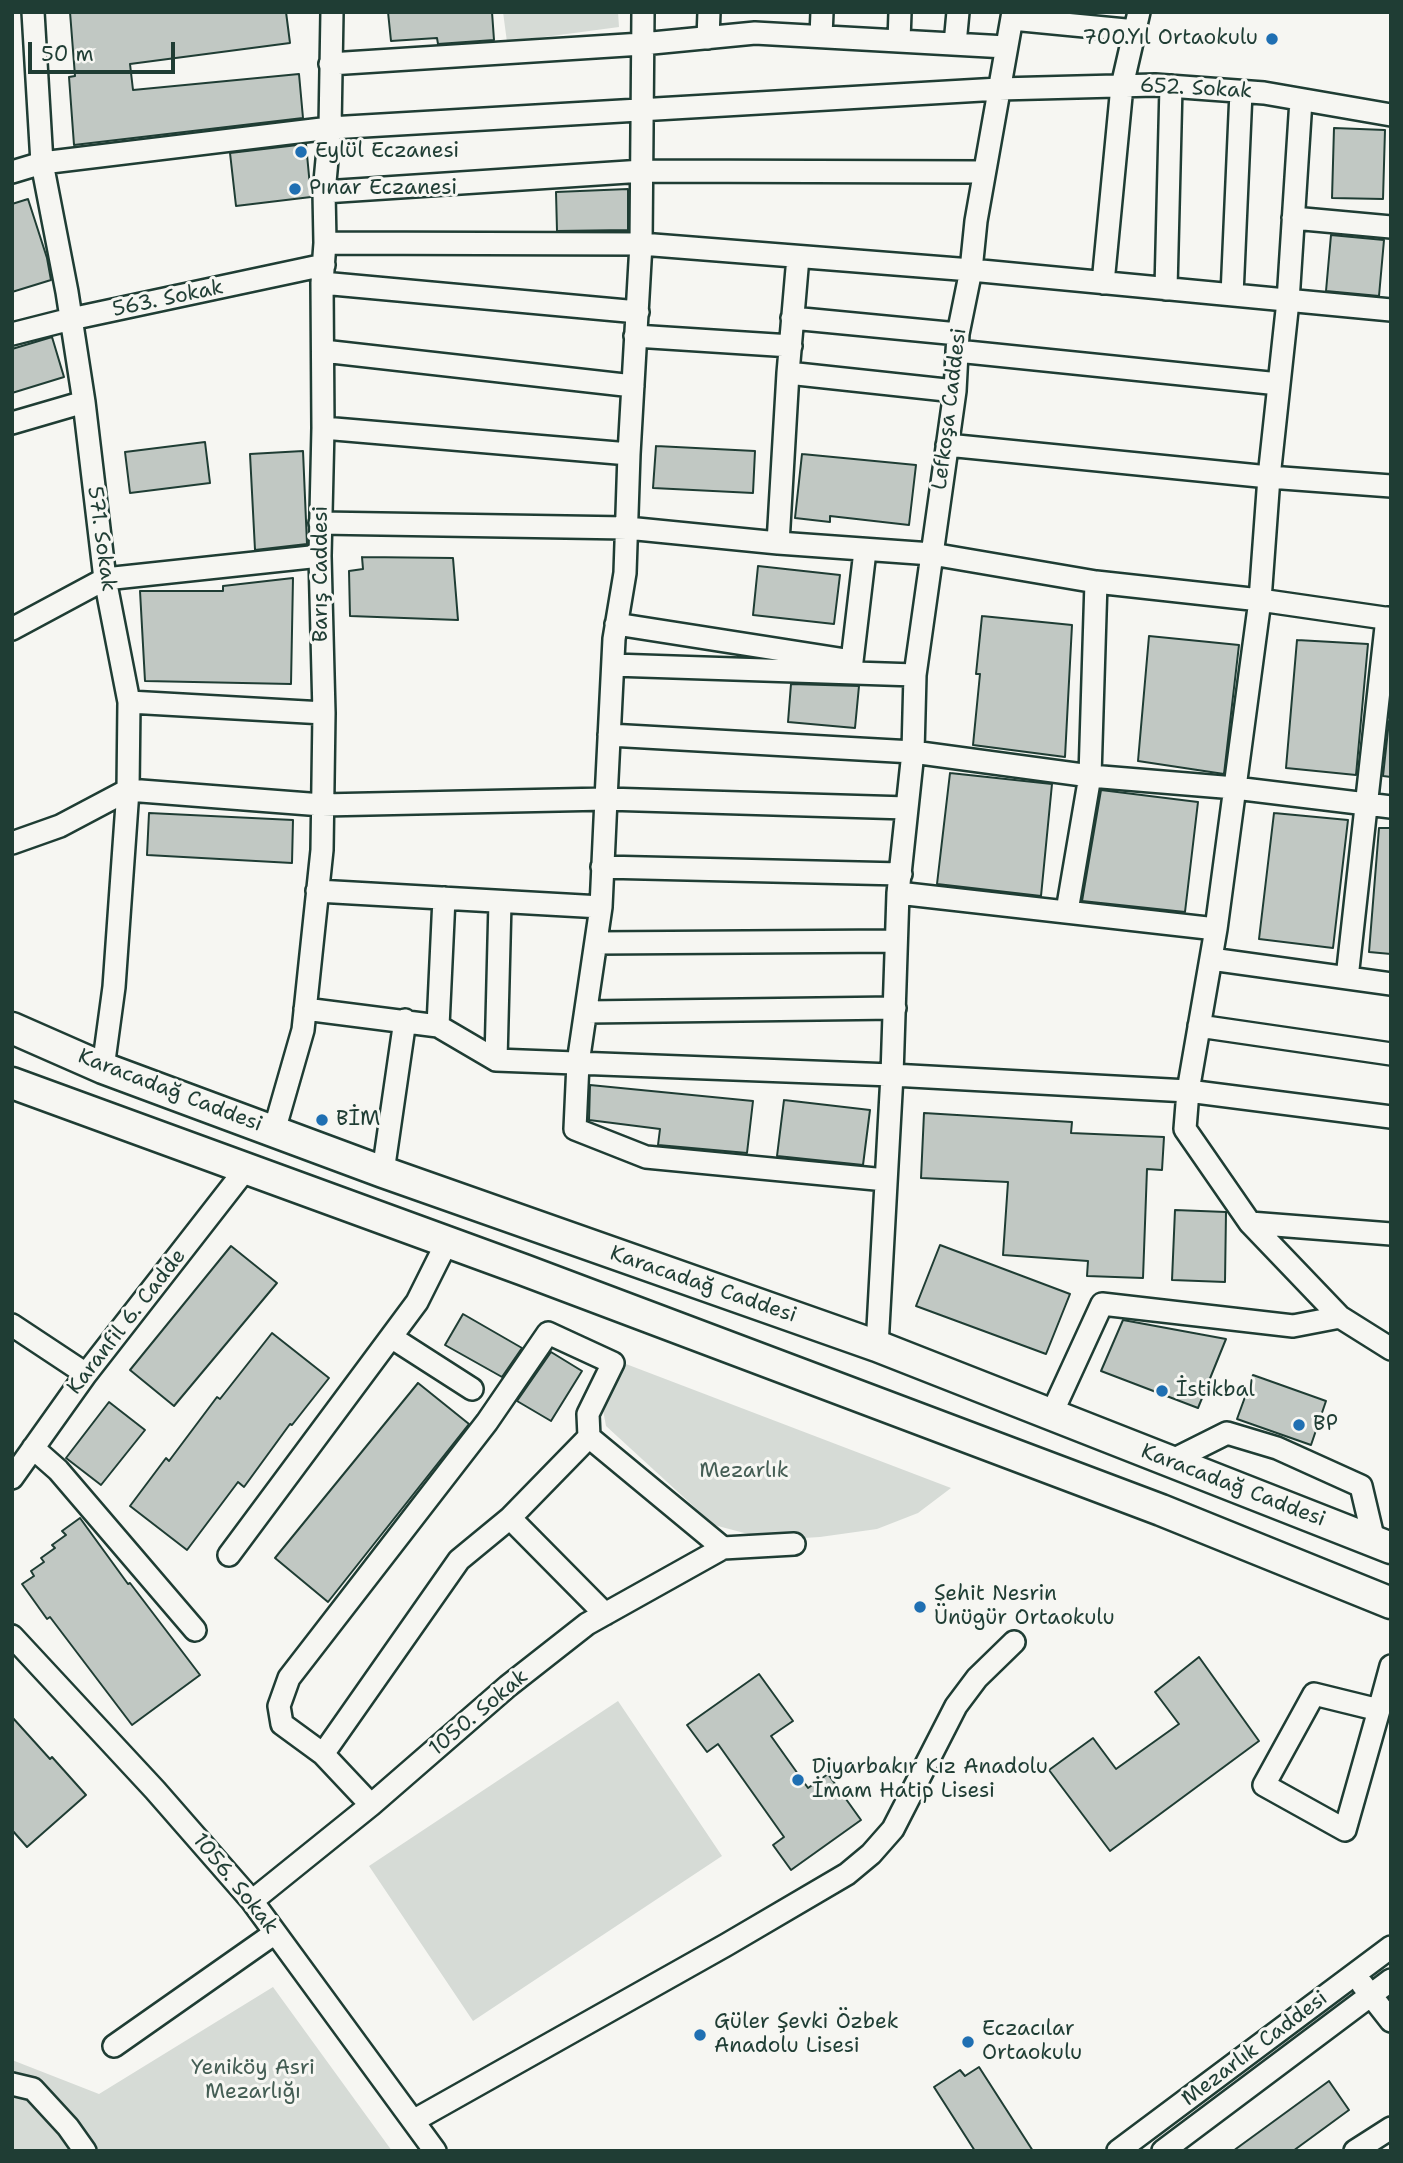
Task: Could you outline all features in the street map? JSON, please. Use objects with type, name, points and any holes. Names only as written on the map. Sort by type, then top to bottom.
[{"type":"highway","name":"Karacadağ Caddesi","points":[[12,1028],[103,1068],[383,1172],[877,1346],[1382,1545]]},
{"type":"highway","points":[[12,1083],[447,1242],[1161,1510],[1391,1603]]},
{"type":"street","name":"571. Sokak","points":[[33,12],[42,163],[71,319],[105,579],[129,702],[128,790],[114,987],[103,1068]]},
{"type":"street","name":"Barış Caddesi","points":[[275,1131],[303,1030],[321,850],[324,713],[320,523],[324,192],[330,128],[332,12]]},
{"type":"street","points":[[643,12],[641,244],[625,573],[612,665],[601,907],[578,1063],[575,1129],[646,1157],[886,1180]]},
{"type":"street","points":[[708,38],[709,12]]},
{"type":"street","points":[[821,36],[822,12]]},
{"type":"street","points":[[899,41],[900,12]]},
{"type":"street","points":[[955,44],[958,12]]},
{"type":"street","points":[[1012,16],[1138,22],[1122,86],[1102,283]]},
{"type":"street","name":"Lefkoşa Caddesi","points":[[877,1346],[899,884],[913,752],[915,675],[955,391],[957,343],[971,270],[975,221],[1012,16]]},
{"type":"street","points":[[330,64],[708,38],[762,23],[821,36],[1006,47]]},
{"type":"street","name":"652. Sokak","points":[[12,172],[42,163],[330,128],[999,89],[1171,86],[1241,92],[1391,115]]},
{"type":"street","points":[[1166,289],[1171,86]]},
{"type":"street","points":[[1231,295],[1241,92]]},
{"type":"street","points":[[1301,100],[1288,301],[1269,477],[1260,600],[1216,929],[1188,1091],[1185,1129],[1250,1223],[1340,1317],[1391,1349]]},
{"type":"street","points":[[324,192],[642,171],[984,172]]},
{"type":"street","points":[[1293,218],[1391,227]]},
{"type":"street","points":[[325,243],[641,244],[971,270],[1391,310]]},
{"type":"street","points":[[779,543],[788,373],[798,257]]},
{"type":"street","name":"563. Sokak","points":[[12,334],[71,319],[323,274],[638,312]]},
{"type":"street","points":[[792,318],[957,343],[1279,384]]},
{"type":"street","points":[[635,336],[790,346]]},
{"type":"street","points":[[323,351],[633,386]]},
{"type":"street","points":[[788,373],[955,391]]},
{"type":"street","points":[[12,423],[83,402]]},
{"type":"street","points":[[323,428],[629,454]]},
{"type":"street","points":[[947,445],[1269,477],[1391,486]]},
{"type":"street","points":[[320,523],[627,528],[865,551],[932,554],[1096,582],[1260,600],[1389,619],[1348,978]]},
{"type":"street","points":[[616,624],[852,661],[865,551]]},
{"type":"street","points":[[12,629],[105,579],[320,556]]},
{"type":"street","points":[[1067,911],[1090,776],[1096,582]]},
{"type":"street","points":[[612,665],[915,675]]},
{"type":"street","points":[[129,702],[324,713]]},
{"type":"street","points":[[609,734],[913,752],[1090,776],[1235,788],[1391,807]]},
{"type":"street","points":[[12,843],[60,826],[128,790],[322,805],[606,799],[907,808]]},
{"type":"street","points":[[603,867],[899,884],[1067,911],[1216,929]]},
{"type":"street","points":[[317,891],[601,907]]},
{"type":"street","points":[[438,1026],[444,898]]},
{"type":"street","points":[[496,1060],[500,902]]},
{"type":"street","points":[[596,943],[896,941]]},
{"type":"street","points":[[1211,959],[1391,984]]},
{"type":"street","points":[[587,1012],[895,1008]]},
{"type":"street","points":[[305,1009],[438,1026],[496,1060],[892,1075],[1188,1091],[1391,1117]]},
{"type":"street","points":[[383,1172],[405,1020]]},
{"type":"street","points":[[1199,1026],[1391,1054]]},
{"type":"street","name":"Karanfil 6. Cadde","points":[[12,1478],[86,1374],[245,1170]]},
{"type":"street","points":[[1250,1223],[1391,1234]]},
{"type":"street","points":[[229,1555],[417,1302],[447,1242]]},
{"type":"street","points":[[1051,1415],[1102,1304],[1293,1326],[1340,1317]]},
{"type":"street","points":[[12,1325],[86,1374]]},
{"type":"street","points":[[323,1754],[459,1560],[509,1518],[589,1437],[588,1414],[612,1363],[548,1332],[487,1422],[289,1678],[279,1706],[282,1724],[323,1754],[371,1805]]},
{"type":"street","points":[[391,1337],[472,1389]]},
{"type":"street","points":[[1171,1461],[1227,1433],[1277,1448],[1361,1486],[1382,1545]]},
{"type":"street","points":[[589,1437],[723,1548],[794,1544]]},
{"type":"street","points":[[33,1448],[58,1469],[195,1630]]},
{"type":"street","points":[[509,1518],[605,1614]]},
{"type":"street","name":"1050. Sokak","points":[[252,1901],[371,1805],[508,1686],[587,1625],[723,1548]]},
{"type":"street","name":"1056. Sokak","points":[[12,1636],[155,1790],[252,1901],[435,2151]]},
{"type":"street","points":[[413,2121],[847,1874],[871,1854],[893,1829],[956,1706],[977,1678],[1014,1643]]},
{"type":"street","points":[[1379,1710],[1314,1695],[1264,1785],[1345,1830],[1379,1710],[1391,1666]]},
{"type":"street","points":[[114,2046],[275,1933]]},
{"type":"street","name":"Mezarlık Caddesi","points":[[1118,2151],[1391,1947]]},
{"type":"street","points":[[1354,1975],[1391,2021]]},
{"type":"street","name":"Mezarlık Caddesi","points":[[1163,2151],[1391,1980]]},
{"type":"street","points":[[12,2084],[33,2089],[68,2127],[85,2151]]},
{"type":"street","points":[[1355,2151],[1391,2128]]},
{"type":"green space","points":[[503,12],[618,12],[619,27],[507,42]]},
{"type":"green space","name":"Mezarlık","points":[[626,1364],[951,1488],[918,1513],[877,1529],[771,1540],[714,1525],[606,1426],[601,1399]]},
{"type":"green space","points":[[618,1701],[722,1856],[473,2021],[369,1866]]},
{"type":"green space","name":"Yeniköy Asri Mezarlığı","points":[[273,1987],[392,2151],[12,2151],[12,2060],[99,2094]]},
{"type":"building","points":[[70,12],[286,12],[290,43],[130,64],[133,90],[299,74],[303,118],[74,145],[69,77],[75,76]]},
{"type":"building","points":[[388,12],[492,12],[494,40],[438,44],[437,38],[391,41]]},
{"type":"building","points":[[1334,128],[1385,130],[1383,199],[1332,198]]},
{"type":"building","points":[[306,144],[311,197],[236,206],[230,153]]},
{"type":"building","points":[[628,189],[628,230],[557,231],[556,192]]},
{"type":"building","points":[[28,199],[47,258],[51,280],[12,292],[12,204]]},
{"type":"building","points":[[1331,235],[1384,240],[1379,296],[1326,291]]},
{"type":"building","points":[[52,337],[64,377],[12,393],[12,349]]},
{"type":"building","points":[[205,442],[210,483],[130,493],[125,452]]},
{"type":"building","points":[[656,446],[755,451],[753,493],[653,488]]},
{"type":"building","points":[[303,451],[307,544],[255,550],[250,454]]},
{"type":"building","points":[[802,454],[916,465],[909,525],[830,516],[830,522],[795,518]]},
{"type":"building","points":[[362,557],[453,558],[458,620],[350,616],[349,571],[363,569]]},
{"type":"building","points":[[758,566],[840,575],[834,624],[753,615]]},
{"type":"building","points":[[293,578],[291,684],[145,681],[140,591],[223,591],[223,586]]},
{"type":"building","points":[[982,616],[1072,625],[1065,757],[973,745]]},
{"type":"building","points":[[1149,636],[1239,645],[1224,774],[1138,761]]},
{"type":"building","points":[[1297,640],[1368,644],[1356,775],[1286,768]]},
{"type":"building","points":[[791,684],[859,686],[855,728],[788,722]]},
{"type":"building","points":[[1389,721],[1391,722],[1391,777],[1383,776]]},
{"type":"building","points":[[950,773],[1052,784],[1041,896],[937,884]]},
{"type":"building","points":[[1101,790],[1198,802],[1185,912],[1082,901]]},
{"type":"building","points":[[149,813],[293,820],[292,863],[147,855]]},
{"type":"building","points":[[1274,813],[1348,820],[1333,948],[1259,939]]},
{"type":"building","points":[[1379,828],[1391,828],[1391,954],[1369,952]]},
{"type":"building","points":[[590,1085],[753,1101],[747,1153],[658,1145],[660,1129],[589,1120]]},
{"type":"building","points":[[784,1100],[870,1110],[863,1165],[777,1156]]},
{"type":"building","points":[[924,1113],[1072,1122],[1071,1133],[1164,1137],[1162,1170],[1147,1169],[1143,1278],[1087,1276],[1088,1261],[1003,1255],[1008,1182],[921,1178]]},
{"type":"building","points":[[1175,1210],[1226,1212],[1225,1282],[1172,1280]]},
{"type":"building","points":[[940,1245],[1070,1294],[1046,1354],[916,1306]]},
{"type":"building","points":[[231,1246],[277,1283],[174,1406],[130,1370]]},
{"type":"building","points":[[463,1314],[522,1348],[502,1377],[445,1345]]},
{"type":"building","points":[[1123,1320],[1226,1339],[1198,1408],[1101,1371]]},
{"type":"building","points":[[272,1333],[329,1378],[292,1425],[290,1424],[244,1487],[238,1482],[187,1550],[130,1506],[166,1458],[169,1461],[217,1397],[220,1399]]},
{"type":"building","points":[[551,1352],[582,1371],[551,1421],[517,1401]]},
{"type":"building","points":[[1253,1375],[1326,1401],[1311,1445],[1237,1419]]},
{"type":"building","points":[[418,1383],[469,1424],[328,1602],[275,1558]]},
{"type":"building","points":[[109,1402],[145,1430],[101,1485],[66,1458]]},
{"type":"building","points":[[80,1518],[200,1675],[132,1725],[22,1584],[34,1576],[31,1571],[44,1562],[41,1558],[55,1548],[52,1545],[66,1535],[62,1531]]},
{"type":"building","points":[[1199,1657],[1259,1741],[1110,1851],[1049,1770],[1093,1738],[1116,1769],[1179,1724],[1155,1692]]},
{"type":"building","points":[[759,1674],[793,1721],[771,1736],[808,1788],[828,1774],[861,1820],[791,1870],[773,1845],[784,1837],[718,1744],[707,1752],[687,1725]]},
{"type":"building","points":[[12,1717],[86,1795],[27,1847],[12,1830]]},
{"type":"building","points":[[979,2067],[1033,2151],[975,2151],[934,2087],[960,2070],[965,2076]]},
{"type":"building","points":[[1329,2081],[1349,2110],[1293,2151],[1233,2151]]},
{"type":"place","name":"700.Yıl Ortaokulu","points":[[1272,39]]},
{"type":"place","name":"Eylül Eczanesi","points":[[301,152]]},
{"type":"place","name":"Pınar Eczanesi","points":[[295,189]]},
{"type":"place","name":"BİM","points":[[322,1120]]},
{"type":"place","name":"İstikbal","points":[[1162,1391]]},
{"type":"place","name":"BP","points":[[1299,1425]]},
{"type":"place","name":"Şehit Nesrin Ünügür Ortaokulu","points":[[920,1607]]},
{"type":"place","name":"Diyarbakır Kız Anadolu İmam Hatip Lisesi","points":[[798,1780]]},
{"type":"place","name":"Güler Şevki Özbek Anadolu Lisesi","points":[[700,2035]]},
{"type":"place","name":"Eczacılar Ortaokulu","points":[[968,2042]]}]
